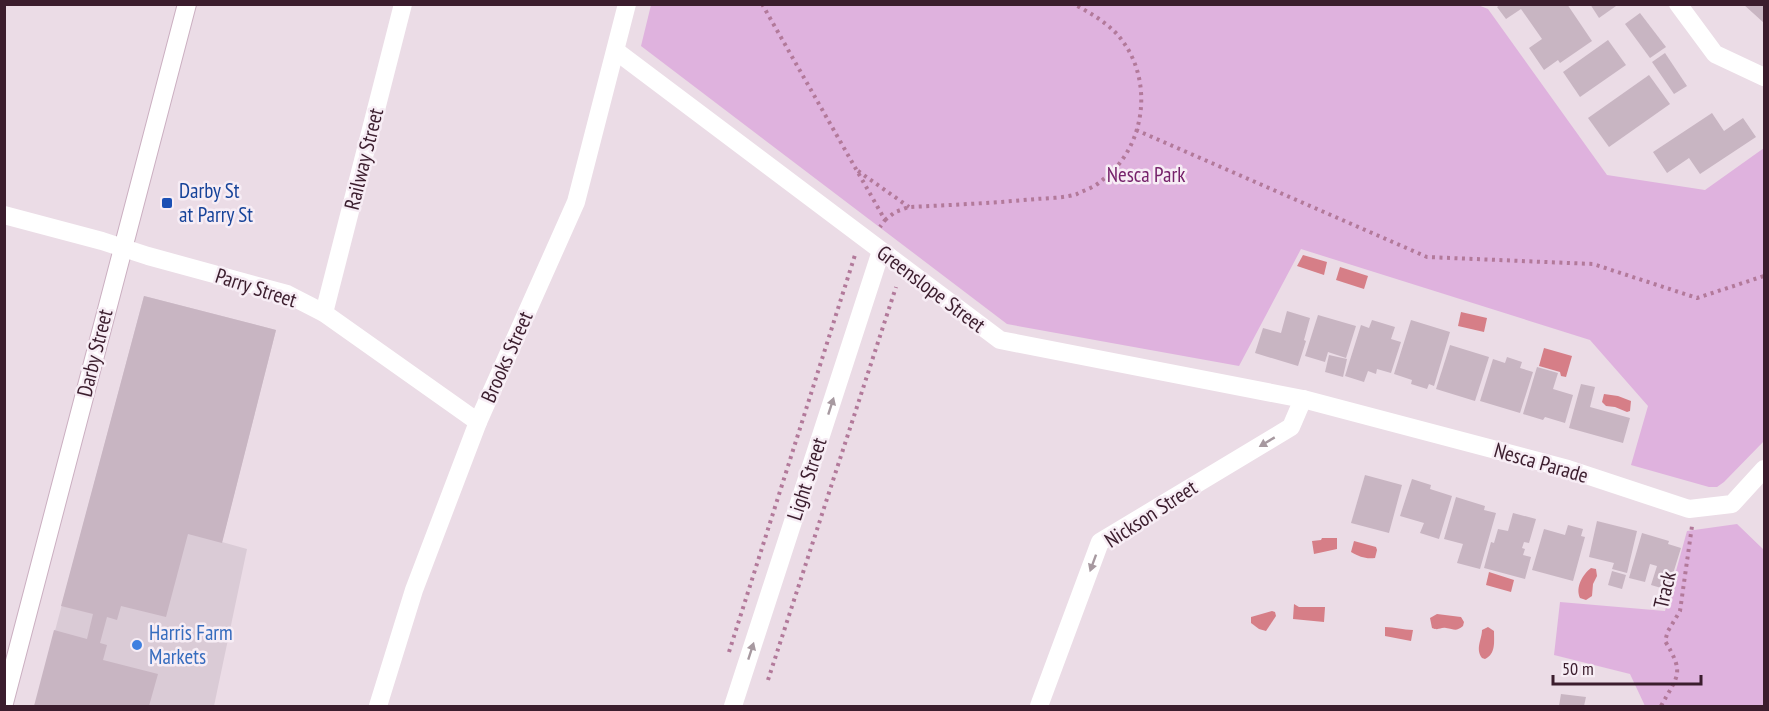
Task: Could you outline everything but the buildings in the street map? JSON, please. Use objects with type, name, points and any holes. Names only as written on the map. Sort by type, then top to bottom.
[{"type":"street","name":"Darby Street","points":[[4,703],[187,4]]},
{"type":"street","name":"Railway Street","points":[[324,313],[403,4]]},
{"type":"street","name":"Brooks Street","points":[[378,706],[414,590],[478,422],[576,202],[627,4]]},
{"type":"street","points":[[1678,4],[1715,54],[1764,77]]},
{"type":"street","name":"Greenslope Street","points":[[616,51],[1000,340],[1303,399]]},
{"type":"street","name":"Parry Street","points":[[4,214],[287,294],[324,313],[478,422]]},
{"type":"street","name":"Light Street","points":[[733,706],[881,251]]},
{"type":"street","name":"Nesca Parade","points":[[1303,399],[1568,469],[1689,508],[1732,504],[1764,469]]},
{"type":"street","name":"Nickson Street","points":[[1040,706],[1100,543],[1290,427],[1303,399]]},
{"type":"path","points":[[762,4],[885,220]]},
{"type":"path","points":[[880,227],[895,212],[909,207],[1005,202],[1074,195],[1100,183],[1116,168],[1127,154],[1141,114],[1142,91],[1136,65],[1125,43],[1113,29],[1074,4]]},
{"type":"path","points":[[1136,130],[1427,257],[1593,264],[1697,298],[1764,276]]},
{"type":"path","points":[[858,171],[909,207]]},
{"type":"path","points":[[726,661],[855,255]]},
{"type":"path","points":[[768,680],[896,287]]},
{"type":"path","name":"Track","points":[[1661,706],[1678,674],[1677,660],[1665,641],[1680,611],[1695,508]]},
{"type":"shaded area","points":[[1303,255],[1327,262],[1324,275],[1297,266]]},
{"type":"shaded area","points":[[1340,267],[1368,276],[1364,289],[1336,280]]},
{"type":"shaded area","points":[[144,296],[276,330],[222,542],[247,549],[214,706],[35,706]]},
{"type":"shaded area","points":[[1461,312],[1487,318],[1484,332],[1458,326]]},
{"type":"shaded area","points":[[1544,348],[1572,356],[1566,377],[1561,376],[1560,372],[1539,366]]},
{"type":"shaded area","points":[[1604,394],[1631,401],[1630,411],[1606,406],[1602,402]]},
{"type":"shaded area","points":[[1337,538],[1337,549],[1314,554],[1312,541]]},
{"type":"shaded area","points":[[1354,541],[1376,547],[1375,558],[1363,557],[1351,552]]},
{"type":"shaded area","points":[[1591,568],[1596,569],[1597,576],[1593,584],[1592,596],[1586,600],[1580,598],[1578,590],[1583,577]]},
{"type":"shaded area","points":[[1489,572],[1514,580],[1511,592],[1486,585]]},
{"type":"shaded area","points":[[1294,604],[1299,607],[1325,607],[1324,622],[1293,619]]},
{"type":"shaded area","points":[[1272,611],[1276,616],[1266,631],[1251,623],[1251,617]]},
{"type":"shaded area","points":[[1437,614],[1461,617],[1464,622],[1463,626],[1457,630],[1432,628],[1430,618]]},
{"type":"shaded area","points":[[1385,627],[1413,630],[1411,641],[1385,636]]},
{"type":"shaded area","points":[[1488,627],[1494,631],[1494,643],[1493,651],[1485,659],[1480,655],[1479,648],[1482,630]]},
{"type":"green space","name":"Nesca Park","points":[[651,5],[1478,5],[1488,9],[1607,175],[1705,190],[1764,148],[1764,441],[1717,487],[1709,487],[1631,465],[1648,406],[1590,340],[1301,249],[1239,366],[1007,324],[641,46]]},
{"type":"green space","points":[[1737,524],[1764,550],[1764,706],[1645,706],[1630,674],[1554,655],[1560,602],[1665,611],[1687,531]]},
{"type":"place","name":"Darby St at Parry St","points":[[167,203]]},
{"type":"place","name":"Harris Farm Markets","points":[[137,645]]}]
